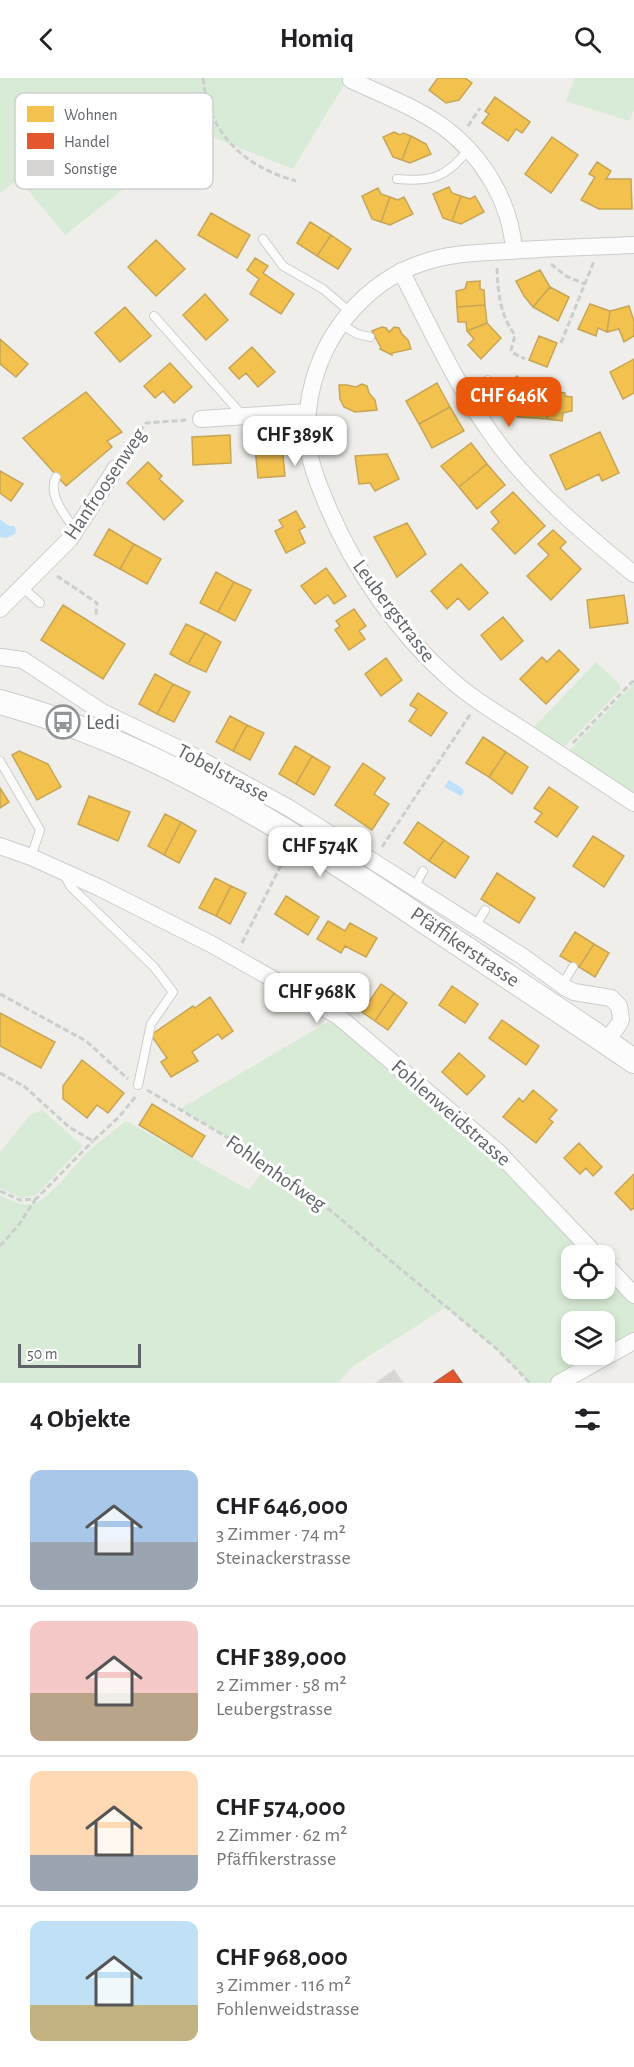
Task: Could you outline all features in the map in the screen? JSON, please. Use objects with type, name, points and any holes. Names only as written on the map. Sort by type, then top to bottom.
[{"type":"main road","name":"Pfäffikerstrasse","points":[[0,702],[34,711],[91,732],[187,776],[295,837],[359,877],[634,1061]]},
{"type":"street","points":[[351,80],[434,121],[456,137],[469,143],[497,190],[513,232],[514,251]]},
{"type":"street","name":"Leubergstrasse","points":[[634,245],[444,256],[401,271],[380,284],[345,318],[321,358],[312,385],[307,412],[309,452],[314,473],[331,514],[353,558],[374,591],[432,663],[480,701],[634,803]]},
{"type":"street","points":[[401,271],[465,393],[500,446],[540,493],[590,539],[634,574]]},
{"type":"street","points":[[201,419],[307,412]]},
{"type":"street","name":"Hanfroosenweg","points":[[0,609],[70,539],[116,468]]},
{"type":"street","name":"Tobelstrasse","points":[[0,657],[22,660],[102,712],[238,779],[307,819],[522,956],[574,992],[604,996],[616,1002],[621,1018],[606,1042]]},
{"type":"street","name":"Fohlenweidstrasse","points":[[0,846],[62,871],[211,944],[338,1016],[497,1151],[587,1245]]},
{"type":"street","points":[[615,1275],[634,1295]]},
{"type":"street","points":[[559,1383],[634,1341]]},
{"type":"lane","points":[[397,179],[424,181],[455,168],[469,143]]},
{"type":"lane","points":[[263,239],[283,266],[323,289],[357,334],[370,337]]},
{"type":"lane","points":[[154,316],[243,416]]},
{"type":"lane","points":[[465,393],[488,380]]},
{"type":"lane","points":[[56,477],[53,485],[54,493],[75,530]]},
{"type":"lane","points":[[22,587],[40,603]]},
{"type":"lane","points":[[0,761],[40,830],[31,857]]},
{"type":"lane","points":[[62,871],[70,886],[154,967],[172,992],[151,1024],[140,1086]]},
{"type":"lane","points":[[414,888],[423,872]]},
{"type":"lane","points":[[475,927],[485,910]]},
{"type":"lane","points":[[562,985],[573,967]]},
{"type":"path","points":[[202,78],[205,93]]},
{"type":"path","points":[[469,143],[468,125],[480,108]]},
{"type":"path","points":[[213,116],[221,134],[255,164],[278,176],[296,181]]},
{"type":"path","points":[[561,343],[597,255],[597,247]]},
{"type":"path","points":[[548,249],[550,263],[555,268],[566,276],[585,284]]},
{"type":"path","points":[[496,252],[498,295],[502,311],[515,335],[512,350],[513,353],[525,359]]},
{"type":"path","name":"Hanfroosenweg","points":[[116,468],[146,423],[201,419]]},
{"type":"path","points":[[42,567],[94,600],[98,607],[96,615]]},
{"type":"path","points":[[562,755],[634,680]]},
{"type":"path","points":[[372,861],[480,701]]},
{"type":"path","points":[[241,943],[286,855]]},
{"type":"path","name":"Fohlenhofweg","points":[[0,994],[86,1041],[124,1077],[269,1162],[295,1181],[497,1349],[530,1383]]},
{"type":"path","points":[[0,1073],[25,1087],[69,1127],[93,1141]]},
{"type":"path","points":[[0,1246],[18,1226],[36,1199],[119,1117],[140,1086]]},
{"type":"path","points":[[0,1191],[20,1200],[36,1199]]},
{"type":"green space","points":[[0,78],[348,78],[293,169],[213,137],[213,93],[15,93],[15,182],[0,193]]},
{"type":"green space","points":[[575,78],[634,78],[634,110],[629,121],[566,101]]},
{"type":"green space","points":[[27,189],[123,189],[65,235]]},
{"type":"green space","points":[[596,662],[620,685],[620,690],[564,747],[533,728]]},
{"type":"green space","points":[[634,683],[634,794],[569,751]]},
{"type":"green space","points":[[338,1016],[497,1151],[587,1245],[561,1245],[561,1299],[615,1299],[615,1274],[634,1295],[634,1341],[615,1352],[615,1311],[561,1311],[561,1365],[591,1365],[559,1383],[530,1383],[497,1349],[446,1307],[352,1367],[338,1383],[0,1383],[0,1195],[22,1204],[39,1201],[56,1188],[93,1147],[126,1121],[249,1190],[269,1162],[180,1109]]},
{"type":"green space","points":[[42,1110],[82,1147],[36,1195],[22,1198],[0,1188],[0,1152],[30,1115]]},
{"type":"water","points":[[0,519],[9,526],[14,526],[15,534],[6,538],[0,537]]},
{"type":"water","points":[[449,780],[462,788],[464,792],[461,796],[444,787]]},
{"type":"building: Wohnen","points":[[438,78],[465,78],[472,83],[459,100],[446,103],[429,90]]},
{"type":"building: Wohnen","points":[[495,97],[530,122],[522,133],[516,129],[508,141],[482,123],[489,114],[485,111]]},
{"type":"building: Wohnen","points":[[394,132],[411,136],[402,160],[393,157],[383,137]]},
{"type":"building: Wohnen","points":[[411,136],[426,144],[431,154],[410,163],[402,160]]},
{"type":"building: Wohnen","points":[[552,137],[578,155],[551,193],[525,174]]},
{"type":"building: Wohnen","points":[[597,162],[611,171],[606,179],[631,179],[632,209],[599,209],[581,200],[595,177],[589,174]]},
{"type":"building: Wohnen","points":[[449,187],[452,193],[461,196],[452,221],[443,218],[433,194]]},
{"type":"building: Wohnen","points":[[378,188],[381,194],[390,197],[381,222],[372,219],[362,196]]},
{"type":"building: Wohnen","points":[[461,196],[470,199],[475,196],[484,212],[461,224],[452,221]]},
{"type":"building: Wohnen","points":[[390,197],[398,200],[404,197],[413,214],[390,225],[381,222]]},
{"type":"building: Wohnen","points":[[211,213],[250,235],[237,258],[198,235]]},
{"type":"building: Wohnen","points":[[310,222],[331,235],[317,256],[297,243]]},
{"type":"building: Wohnen","points":[[331,235],[351,249],[338,269],[317,256]]},
{"type":"building: Wohnen","points":[[156,240],[185,269],[156,296],[128,267]]},
{"type":"building: Wohnen","points":[[255,258],[268,266],[263,273],[294,294],[281,314],[250,294],[259,279],[247,270]]},
{"type":"building: Wohnen","points":[[540,270],[550,287],[533,307],[516,281]]},
{"type":"building: Wohnen","points":[[480,281],[480,289],[484,290],[485,305],[457,307],[456,291],[465,289],[467,282]]},
{"type":"building: Wohnen","points":[[550,287],[569,297],[558,321],[533,307]]},
{"type":"building: Wohnen","points":[[205,294],[228,320],[206,340],[183,315]]},
{"type":"building: Wohnen","points":[[590,304],[610,311],[607,332],[598,328],[596,336],[578,329]]},
{"type":"building: Wohnen","points":[[485,305],[487,323],[467,331],[466,322],[458,322],[457,307]]},
{"type":"building: Wohnen","points":[[629,306],[634,321],[634,336],[624,342],[619,329],[607,332],[610,311]]},
{"type":"building: Wohnen","points":[[125,307],[151,336],[120,362],[95,333]]},
{"type":"building: Wohnen","points":[[487,323],[501,338],[481,359],[468,345],[474,339],[467,331]]},
{"type":"building: Wohnen","points":[[382,327],[389,332],[394,327],[399,328],[408,340],[411,349],[392,353],[392,355],[380,349],[372,331]]},
{"type":"building: Wohnen","points":[[539,336],[557,343],[547,367],[529,360]]},
{"type":"building: Wohnen","points":[[0,339],[28,364],[16,377],[0,364]]},
{"type":"building: Wohnen","points":[[252,347],[275,372],[258,387],[246,373],[239,379],[229,368]]},
{"type":"building: Wohnen","points":[[634,359],[634,393],[623,399],[610,372]]},
{"type":"building: Wohnen","points":[[170,363],[192,387],[174,403],[163,391],[155,398],[144,386]]},
{"type":"building: Wohnen","points":[[517,376],[530,389],[518,417],[496,396]]},
{"type":"building: Wohnen","points":[[437,383],[450,407],[419,424],[406,401]]},
{"type":"building: Wohnen","points":[[362,384],[367,386],[375,400],[377,410],[355,412],[344,407],[340,399],[339,385],[356,387]]},
{"type":"building: Wohnen","points":[[530,389],[550,392],[547,419],[518,417]]},
{"type":"building: Wohnen","points":[[86,392],[122,432],[107,441],[112,447],[66,486],[23,438]]},
{"type":"building: Wohnen","points":[[550,392],[565,393],[565,396],[572,397],[572,411],[563,413],[562,421],[547,419]]},
{"type":"building: Wohnen","points":[[450,407],[464,431],[432,448],[419,424]]},
{"type":"building: Wohnen","points":[[600,432],[619,473],[602,481],[599,474],[566,490],[550,455]]},
{"type":"building: Wohnen","points":[[230,435],[231,463],[193,465],[192,437]]},
{"type":"building: Wohnen","points":[[471,443],[487,464],[459,487],[441,466]]},
{"type":"building: Wohnen","points":[[282,444],[285,476],[258,478],[255,447]]},
{"type":"building: Wohnen","points":[[387,454],[399,479],[375,491],[370,483],[359,484],[355,456]]},
{"type":"building: Wohnen","points":[[148,462],[162,476],[159,479],[183,501],[164,520],[127,483]]},
{"type":"building: Wohnen","points":[[487,464],[505,485],[477,509],[459,487]]},
{"type":"building: Wohnen","points":[[0,471],[23,484],[11,501],[0,493]]},
{"type":"building: Wohnen","points":[[513,492],[545,526],[515,554],[492,529],[499,522],[491,512]]},
{"type":"building: Wohnen","points":[[296,511],[305,527],[299,530],[305,543],[286,553],[275,531],[283,527],[279,520]]},
{"type":"building: Wohnen","points":[[407,523],[426,554],[397,577],[374,537]]},
{"type":"building: Wohnen","points":[[109,529],[134,544],[120,569],[94,555]]},
{"type":"building: Wohnen","points":[[553,530],[566,542],[560,548],[581,569],[551,600],[527,576],[549,555],[538,544]]},
{"type":"building: Wohnen","points":[[134,544],[161,559],[147,584],[120,569]]},
{"type":"building: Wohnen","points":[[461,564],[488,593],[469,610],[458,598],[447,609],[431,591]]},
{"type":"building: Wohnen","points":[[326,568],[346,596],[334,604],[328,595],[315,604],[301,586]]},
{"type":"building: Wohnen","points":[[216,572],[234,582],[218,612],[200,603]]},
{"type":"building: Wohnen","points":[[234,582],[251,590],[235,621],[218,612]]},
{"type":"building: Wohnen","points":[[624,595],[628,623],[590,628],[587,600]]},
{"type":"building: Wohnen","points":[[63,605],[125,644],[103,679],[41,640]]},
{"type":"building: Wohnen","points":[[354,609],[366,626],[359,631],[365,639],[349,650],[335,630],[340,626],[336,621]]},
{"type":"building: Wohnen","points":[[503,617],[523,641],[501,660],[481,635]]},
{"type":"building: Wohnen","points":[[186,624],[205,633],[188,664],[170,654]]},
{"type":"building: Wohnen","points":[[205,633],[221,642],[206,672],[188,664]]},
{"type":"building: Wohnen","points":[[559,650],[579,670],[546,704],[520,679],[542,657],[547,662]]},
{"type":"building: Wohnen","points":[[386,658],[402,680],[381,696],[365,674]]},
{"type":"building: Wohnen","points":[[155,674],[173,684],[157,714],[139,704]]},
{"type":"building: Wohnen","points":[[173,684],[190,692],[174,722],[157,714]]},
{"type":"building: Wohnen","points":[[418,693],[447,713],[431,736],[409,721],[417,709],[410,705]]},
{"type":"building: Wohnen","points":[[230,716],[247,725],[233,751],[216,742]]},
{"type":"building: Wohnen","points":[[247,725],[264,733],[250,760],[233,751]]},
{"type":"building: Wohnen","points":[[483,737],[506,752],[489,777],[466,763]]},
{"type":"building: Wohnen","points":[[295,746],[312,756],[296,784],[279,774]]},
{"type":"building: Wohnen","points":[[19,751],[48,764],[61,787],[37,800],[12,755]]},
{"type":"building: Wohnen","points":[[506,752],[528,767],[512,794],[489,777]]},
{"type":"building: Wohnen","points":[[312,756],[330,767],[314,795],[296,784]]},
{"type":"building: Wohnen","points":[[363,763],[385,778],[374,794],[389,804],[372,830],[335,805]]},
{"type":"building: Wohnen","points":[[549,787],[578,807],[557,837],[535,822],[542,813],[534,808]]},
{"type":"building: Wohnen","points":[[0,788],[9,802],[0,808]]},
{"type":"building: Wohnen","points":[[89,796],[130,812],[118,841],[78,824]]},
{"type":"building: Wohnen","points":[[165,814],[181,822],[164,855],[148,846]]},
{"type":"building: Wohnen","points":[[181,822],[196,831],[179,863],[164,855]]},
{"type":"building: Wohnen","points":[[418,822],[444,840],[429,861],[404,843]]},
{"type":"building: Wohnen","points":[[593,836],[624,856],[604,887],[573,866]]},
{"type":"building: Wohnen","points":[[444,840],[469,857],[455,878],[429,861]]},
{"type":"building: Wohnen","points":[[497,873],[535,898],[519,923],[481,899]]},
{"type":"building: Wohnen","points":[[215,878],[231,886],[216,916],[199,908]]},
{"type":"building: Wohnen","points":[[231,886],[246,893],[230,924],[216,916]]},
{"type":"building: Wohnen","points":[[286,896],[319,917],[308,935],[275,914]]},
{"type":"building: Wohnen","points":[[328,921],[345,931],[350,923],[377,938],[366,957],[345,946],[341,953],[317,939]]},
{"type":"building: Wohnen","points":[[575,932],[594,944],[579,967],[560,956]]},
{"type":"building: Wohnen","points":[[594,944],[609,953],[595,977],[579,967]]},
{"type":"building: Wohnen","points":[[381,984],[394,993],[375,1021],[362,1012]]},
{"type":"building: Wohnen","points":[[452,986],[478,1004],[465,1023],[439,1005]]},
{"type":"building: Wohnen","points":[[394,993],[407,1003],[388,1030],[375,1021]]},
{"type":"building: Wohnen","points":[[210,997],[233,1031],[222,1039],[218,1034],[192,1052],[198,1061],[171,1077],[161,1062],[167,1058],[151,1035]]},
{"type":"building: Wohnen","points":[[0,1013],[55,1042],[41,1068],[0,1046]]},
{"type":"building: Wohnen","points":[[502,1020],[539,1046],[526,1065],[489,1038]]},
{"type":"building: Wohnen","points":[[459,1053],[485,1076],[467,1095],[442,1072]]},
{"type":"building: Wohnen","points":[[82,1060],[124,1093],[108,1113],[97,1105],[87,1118],[63,1099],[63,1086]]},
{"type":"building: Wohnen","points":[[533,1090],[557,1110],[549,1119],[553,1122],[536,1143],[503,1117],[519,1098],[523,1102]]},
{"type":"building: Wohnen","points":[[152,1104],[205,1136],[192,1157],[139,1125]]},
{"type":"building: Wohnen","points":[[579,1143],[602,1167],[593,1176],[586,1168],[580,1174],[564,1158]]},
{"type":"building: Wohnen","points":[[634,1174],[634,1208],[631,1210],[615,1193]]},
{"type":"building: Handel","points":[[453,1370],[462,1383],[434,1383]]},
{"type":"building: Sonstige","points":[[394,1370],[403,1383],[376,1383]]},
{"type":"place","name":"Ledi","points":[[63,722]]}]
